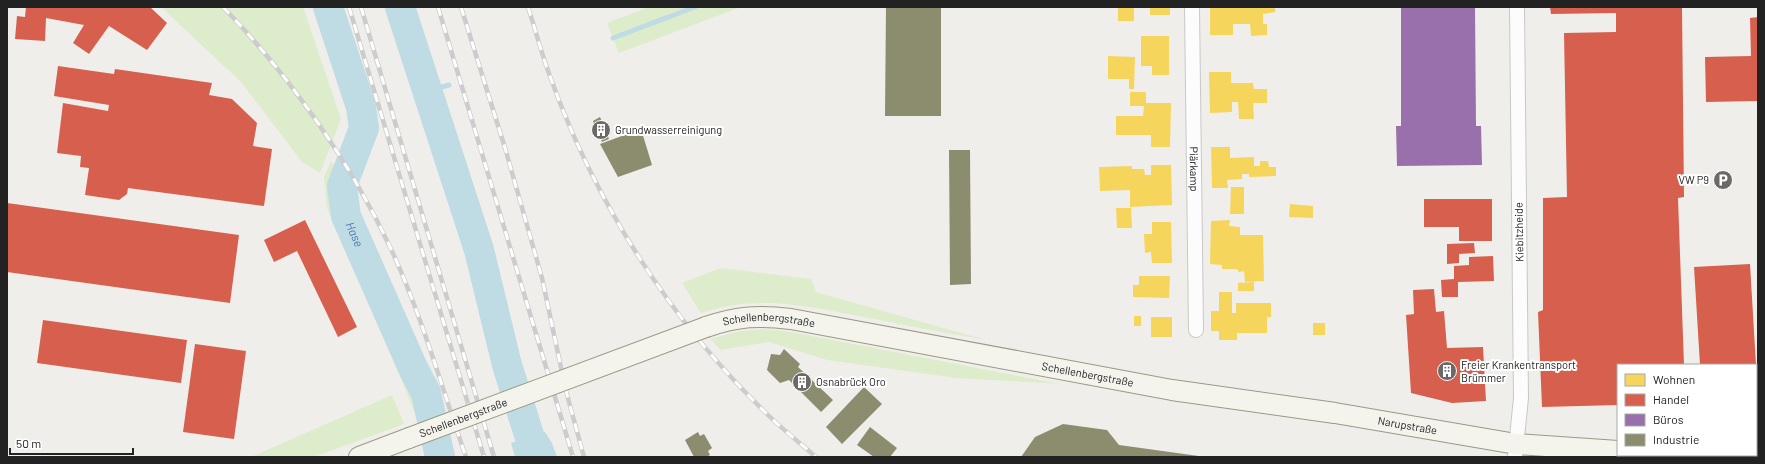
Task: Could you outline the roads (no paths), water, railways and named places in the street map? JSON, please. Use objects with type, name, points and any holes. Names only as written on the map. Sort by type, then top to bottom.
[{"type":"street","name":"Piärkamp","points":[[1192,7],[1196,330]]},
{"type":"street","name":"Kiebitzheide","points":[[1516,451],[1521,398],[1517,7]]},
{"type":"street","name":"Schellenbergstraße","points":[[359,457],[706,326],[737,318],[762,316],[791,319],[1197,394]]},
{"type":"street","name":"Narupstraße","points":[[1197,394],[1335,413],[1516,451],[1617,451]]},
{"type":"water","points":[[545,432],[552,443],[557,457],[515,457],[511,443]]},
{"type":"waterway","name":"Hase","points":[[328,7],[361,107],[364,128],[342,186],[346,216],[413,368],[426,393],[440,457]]},
{"type":"waterway","name":"Hase","points":[[400,7],[479,250],[507,365],[536,457]]},
{"type":"waterway","points":[[613,38],[695,7]]},
{"type":"waterway","points":[[427,91],[449,85]]},
{"type":"railway","points":[[223,7],[248,33],[317,121],[357,184],[375,217],[391,249],[412,300],[466,457]]},
{"type":"railway","points":[[349,7],[484,457]]},
{"type":"railway","points":[[361,7],[494,457]]},
{"type":"railway","points":[[438,7],[573,457]]},
{"type":"railway","points":[[461,7],[505,148],[542,278],[566,391],[584,457]]},
{"type":"railway","points":[[528,7],[548,70],[569,125],[590,171],[640,258],[668,300],[699,340],[731,377],[772,419],[816,457]]},
{"type":"place","name":"Grundwasserreinigung","points":[[601,130]]},
{"type":"place","name":"VW P9","points":[[1723,180]]},
{"type":"place","name":"Freier Krankentransport Brümmer","points":[[1447,371]]},
{"type":"place","name":"Osnabrück Oro","points":[[802,382]]}]
